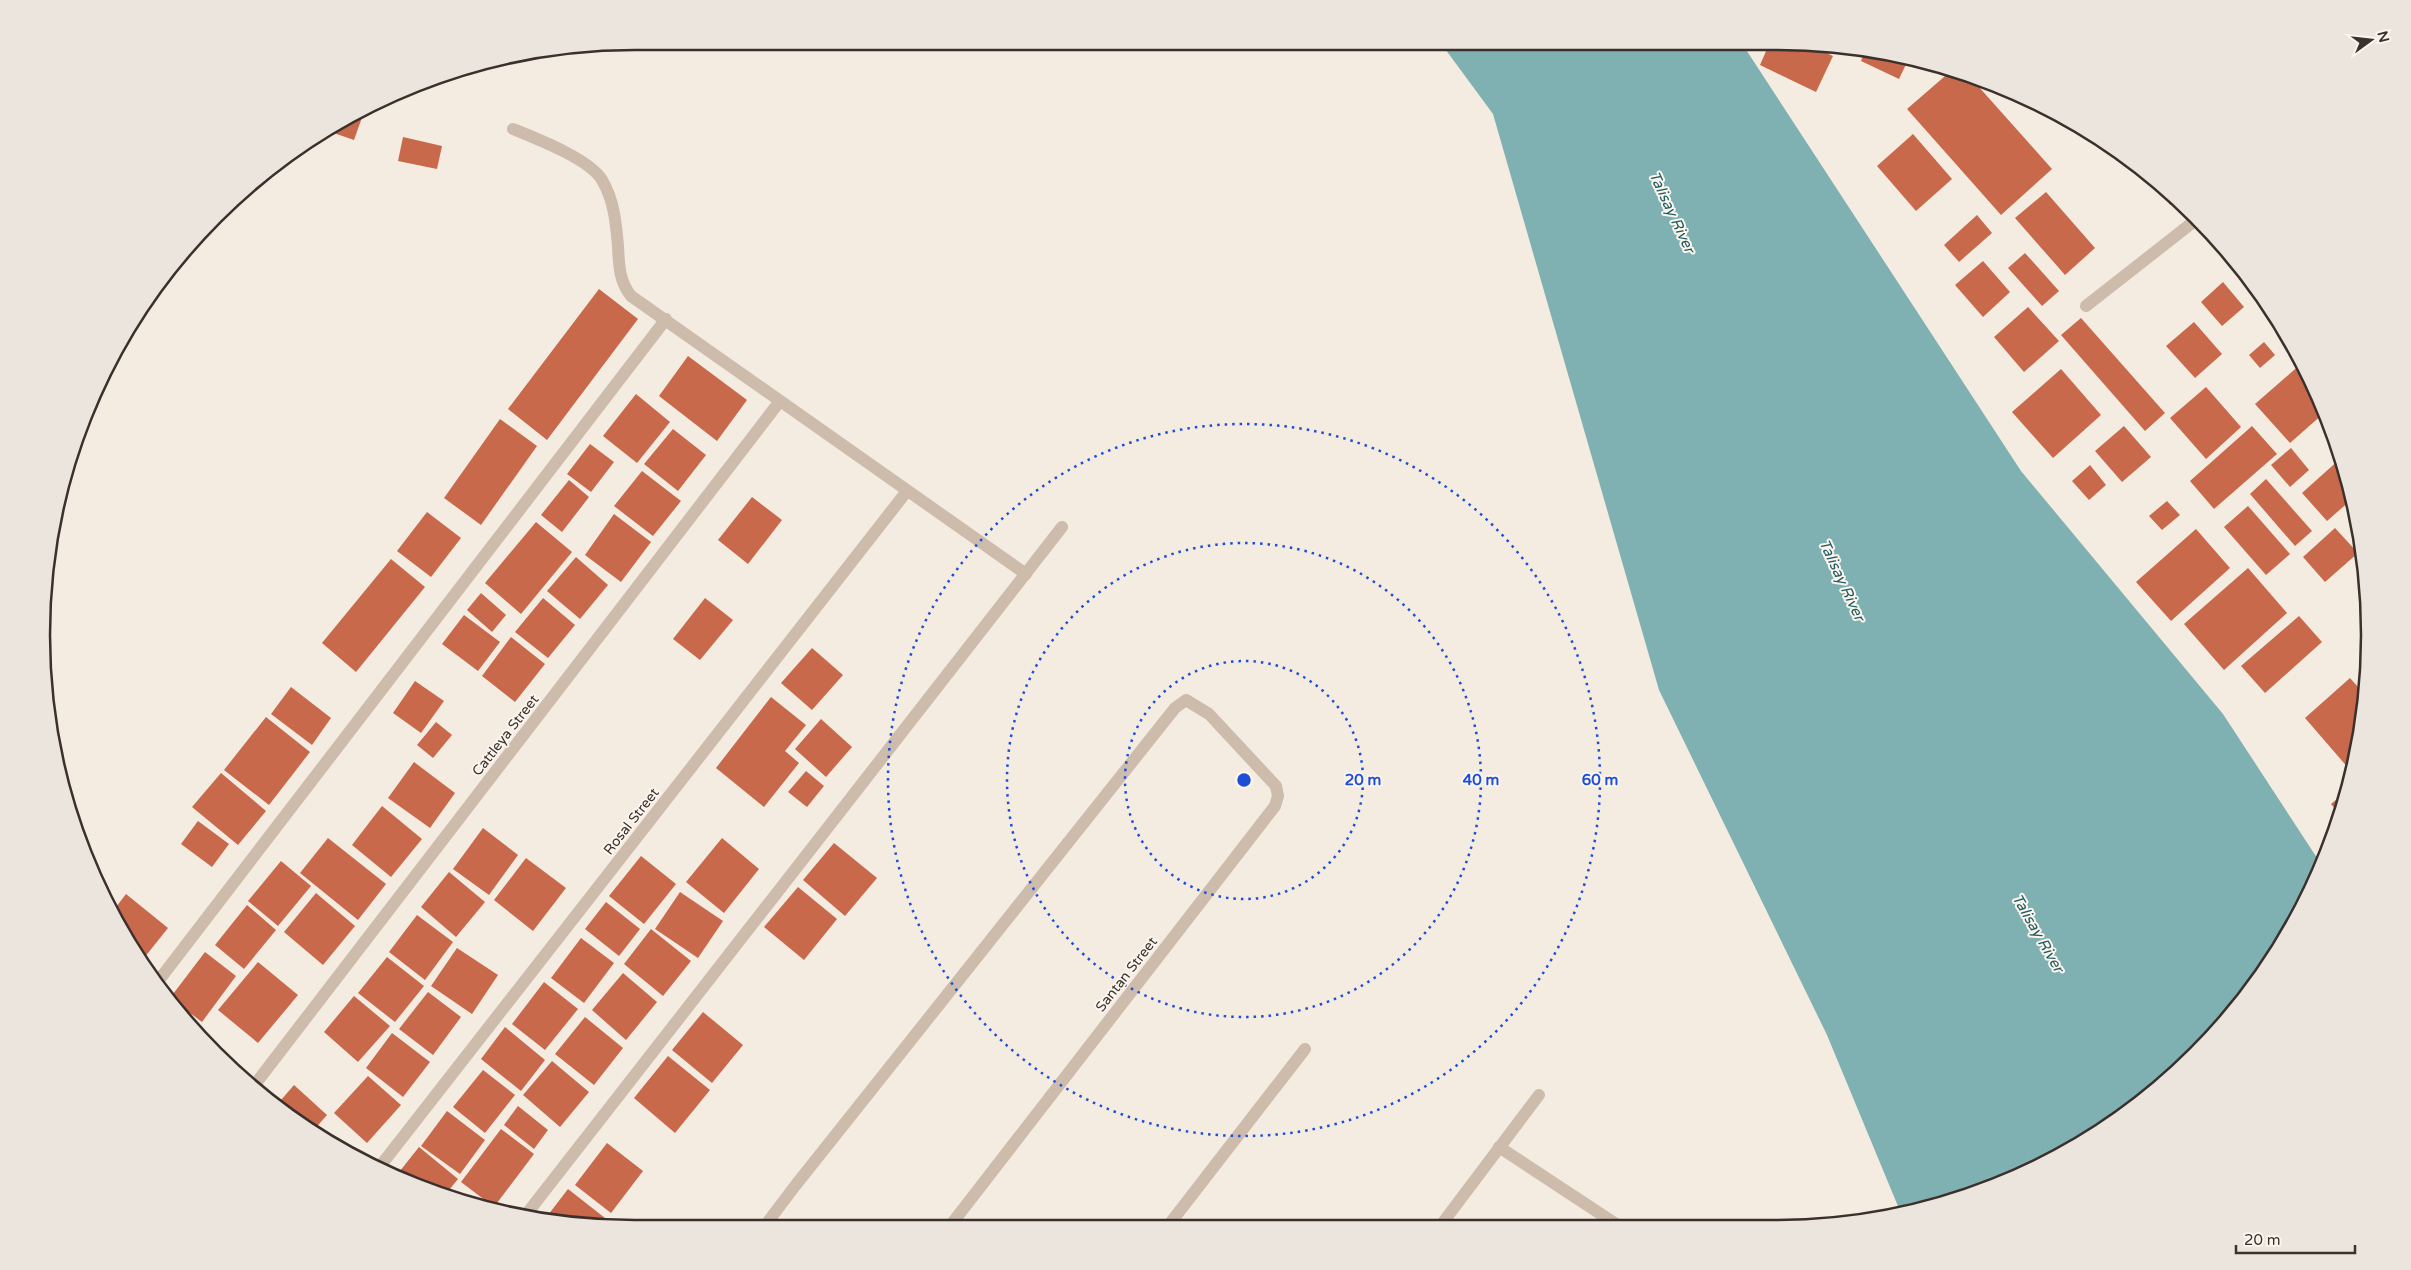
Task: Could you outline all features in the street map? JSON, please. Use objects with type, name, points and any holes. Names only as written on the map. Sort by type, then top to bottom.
[{"type":"street","points":[[513,128],[582,162],[601,178],[611,200],[615,219],[620,275],[623,287],[631,296],[1026,574]]},
{"type":"street","points":[[2086,306],[2192,223]]},
{"type":"street","points":[[161,977],[666,319]]},
{"type":"street","name":"Cattleya Street","points":[[257,1082],[780,401]]},
{"type":"street","name":"Rosal Street","points":[[383,1163],[907,491]]},
{"type":"street","points":[[529,1210],[1062,527]]},
{"type":"street","name":"Santan Street","points":[[769,1220],[1175,708],[1186,700],[1209,714],[1276,786],[1278,796],[1275,806],[955,1220]]},
{"type":"street","points":[[1173,1220],[1305,1049]]},
{"type":"street","points":[[1445,1220],[1539,1095]]},
{"type":"street","points":[[1499,1147],[1610,1220]]},
{"type":"water","name":"Talisay River","points":[[1446,50],[1746,50],[2021,471],[2223,714],[2317,857],[2301,894],[2283,928],[2262,960],[2216,1021],[2190,1049],[2132,1099],[2068,1142],[2035,1160],[1964,1189],[1898,1207],[1827,1035],[1659,690],[1493,114]]},
{"type":"building","points":[[1767,50],[1814,51],[1825,52],[1833,56],[1816,92],[1760,65]]},
{"type":"building","points":[[1863,57],[1906,65],[1899,79],[1861,61]]},
{"type":"building","points":[[1946,76],[1979,87],[2052,169],[2001,215],[1907,109]]},
{"type":"building","points":[[362,117],[354,140],[334,133]]},
{"type":"building","points":[[1913,134],[1952,179],[1916,211],[1877,166]]},
{"type":"building","points":[[403,137],[442,146],[437,169],[398,161]]},
{"type":"building","points":[[2046,192],[2095,248],[2065,275],[2015,218]]},
{"type":"building","points":[[1977,215],[1992,233],[1959,262],[1944,245]]},
{"type":"building","points":[[2025,253],[2059,291],[2042,306],[2008,268]]},
{"type":"building","points":[[1983,261],[2010,292],[1983,317],[1955,285]]},
{"type":"building","points":[[2223,282],[2244,307],[2222,326],[2201,302]]},
{"type":"building","points":[[599,289],[638,319],[547,440],[508,409]]},
{"type":"building","points":[[2028,307],[2059,341],[2024,372],[1994,337]]},
{"type":"building","points":[[2081,318],[2165,413],[2145,431],[2061,335]]},
{"type":"building","points":[[2194,322],[2222,354],[2195,378],[2166,346]]},
{"type":"building","points":[[2264,342],[2275,355],[2260,368],[2249,355]]},
{"type":"building","points":[[688,356],[747,400],[717,441],[659,396]]},
{"type":"building","points":[[2297,368],[2319,418],[2290,443],[2255,404]]},
{"type":"building","points":[[2061,369],[2101,415],[2053,458],[2012,412]]},
{"type":"building","points":[[2206,387],[2241,427],[2206,459],[2170,418]]},
{"type":"building","points":[[636,394],[670,422],[637,463],[603,436]]},
{"type":"building","points":[[500,419],[537,446],[481,525],[444,498]]},
{"type":"building","points":[[2124,426],[2151,457],[2122,482],[2095,451]]},
{"type":"building","points":[[2252,426],[2277,454],[2214,509],[2190,481]]},
{"type":"building","points":[[673,429],[706,455],[678,491],[644,464]]},
{"type":"building","points":[[590,444],[614,462],[591,492],[567,474]]},
{"type":"building","points":[[2291,448],[2309,470],[2290,487],[2271,465]]},
{"type":"building","points":[[2335,463],[2346,504],[2327,521],[2302,493]]},
{"type":"building","points":[[2090,465],[2106,485],[2089,500],[2072,481]]},
{"type":"building","points":[[642,471],[681,501],[653,536],[614,506]]},
{"type":"building","points":[[2266,479],[2312,531],[2295,546],[2250,494]]},
{"type":"building","points":[[569,480],[589,497],[562,532],[541,515]]},
{"type":"building","points":[[752,497],[782,520],[748,564],[718,540]]},
{"type":"building","points":[[2167,501],[2180,515],[2162,530],[2149,516]]},
{"type":"building","points":[[2248,506],[2290,554],[2266,575],[2224,527]]},
{"type":"building","points":[[427,512],[461,538],[431,577],[397,551]]},
{"type":"building","points":[[614,514],[651,542],[621,582],[585,555]]},
{"type":"building","points":[[536,522],[572,552],[521,614],[485,583]]},
{"type":"building","points":[[2335,528],[2354,549],[2355,555],[2325,582],[2303,557]]},
{"type":"building","points":[[2196,529],[2230,568],[2171,621],[2136,582]]},
{"type":"building","points":[[576,557],[608,585],[580,619],[547,591]]},
{"type":"building","points":[[391,559],[425,587],[356,672],[322,643]]},
{"type":"building","points":[[2248,568],[2287,613],[2224,670],[2184,624]]},
{"type":"building","points":[[481,593],[506,615],[492,632],[467,610]]},
{"type":"building","points":[[543,598],[575,625],[548,658],[515,632]]},
{"type":"building","points":[[705,598],[733,620],[700,660],[673,639]]},
{"type":"building","points":[[464,615],[500,642],[478,671],[442,644]]},
{"type":"building","points":[[2299,616],[2322,642],[2265,693],[2241,666]]},
{"type":"building","points":[[511,637],[545,664],[515,702],[482,676]]},
{"type":"building","points":[[812,648],[843,675],[812,710],[781,683]]},
{"type":"building","points":[[2350,678],[2358,688],[2346,765],[2305,718]]},
{"type":"building","points":[[415,681],[444,701],[421,733],[393,713]]},
{"type":"building","points":[[291,687],[331,718],[312,745],[271,714]]},
{"type":"building","points":[[771,697],[806,725],[785,751],[799,763],[764,807],[716,768]]},
{"type":"building","points":[[266,717],[310,752],[269,805],[224,770]]},
{"type":"building","points":[[821,719],[852,747],[826,777],[795,749]]},
{"type":"building","points":[[436,722],[452,735],[433,758],[417,745]]},
{"type":"building","points":[[414,762],[455,793],[430,828],[388,798]]},
{"type":"building","points":[[806,771],[824,786],[807,807],[788,792]]},
{"type":"building","points":[[221,773],[266,811],[238,845],[192,807]]},
{"type":"building","points":[[2337,799],[2334,808],[2331,804]]},
{"type":"building","points":[[382,806],[422,839],[391,877],[352,845]]},
{"type":"building","points":[[198,821],[229,844],[212,867],[181,844]]},
{"type":"building","points":[[483,828],[518,855],[489,895],[453,869]]},
{"type":"building","points":[[328,838],[386,884],[358,920],[300,873]]},
{"type":"building","points":[[722,838],[759,869],[724,913],[686,882]]},
{"type":"building","points":[[834,843],[877,878],[845,916],[803,880]]},
{"type":"building","points":[[641,856],[676,884],[644,924],[609,896]]},
{"type":"building","points":[[526,858],[566,888],[533,931],[494,900]]},
{"type":"building","points":[[281,861],[311,886],[278,926],[248,901]]},
{"type":"building","points":[[449,872],[485,902],[456,937],[421,907]]},
{"type":"building","points":[[798,887],[837,919],[804,960],[764,927]]},
{"type":"building","points":[[680,892],[723,921],[698,958],[655,929]]},
{"type":"building","points":[[316,893],[355,926],[323,965],[284,932]]},
{"type":"building","points":[[126,894],[168,928],[146,955],[128,928],[117,906]]},
{"type":"building","points":[[606,902],[640,929],[619,956],[585,929]]},
{"type":"building","points":[[247,905],[276,930],[244,969],[215,945]]},
{"type":"building","points":[[417,915],[453,942],[425,980],[389,952]]},
{"type":"building","points":[[651,929],[691,961],[663,996],[624,964]]},
{"type":"building","points":[[581,938],[614,963],[584,1003],[551,978]]},
{"type":"building","points":[[457,948],[498,975],[472,1014],[431,986]]},
{"type":"building","points":[[205,952],[236,976],[202,1022],[186,1010],[173,994]]},
{"type":"building","points":[[387,957],[424,986],[395,1022],[358,993]]},
{"type":"building","points":[[258,962],[298,995],[258,1043],[218,1010]]},
{"type":"building","points":[[623,973],[657,1002],[626,1040],[592,1010]]},
{"type":"building","points":[[544,982],[578,1009],[545,1050],[512,1024]]},
{"type":"building","points":[[428,992],[461,1017],[433,1055],[399,1029]]},
{"type":"building","points":[[354,996],[390,1026],[358,1062],[324,1032]]},
{"type":"building","points":[[703,1012],[743,1045],[712,1083],[672,1050]]},
{"type":"building","points":[[585,1017],[623,1048],[594,1085],[555,1054]]},
{"type":"building","points":[[505,1027],[545,1060],[521,1091],[481,1059]]},
{"type":"building","points":[[392,1033],[430,1062],[403,1097],[366,1068]]},
{"type":"building","points":[[668,1056],[710,1090],[675,1133],[634,1098]]},
{"type":"building","points":[[552,1061],[589,1092],[560,1127],[523,1095]]},
{"type":"building","points":[[483,1070],[515,1095],[485,1133],[453,1107]]},
{"type":"building","points":[[368,1076],[401,1105],[367,1143],[334,1113]]},
{"type":"building","points":[[294,1085],[327,1115],[317,1126],[281,1100]]},
{"type":"building","points":[[518,1106],[548,1130],[534,1149],[504,1125]]},
{"type":"building","points":[[447,1111],[485,1140],[460,1174],[421,1146]]},
{"type":"building","points":[[501,1129],[534,1154],[497,1203],[485,1200],[461,1182]]},
{"type":"building","points":[[607,1143],[643,1171],[611,1213],[575,1185]]},
{"type":"building","points":[[419,1147],[458,1179],[449,1190],[400,1170]]},
{"type":"building","points":[[568,1189],[605,1218],[597,1219],[549,1213]]}]
